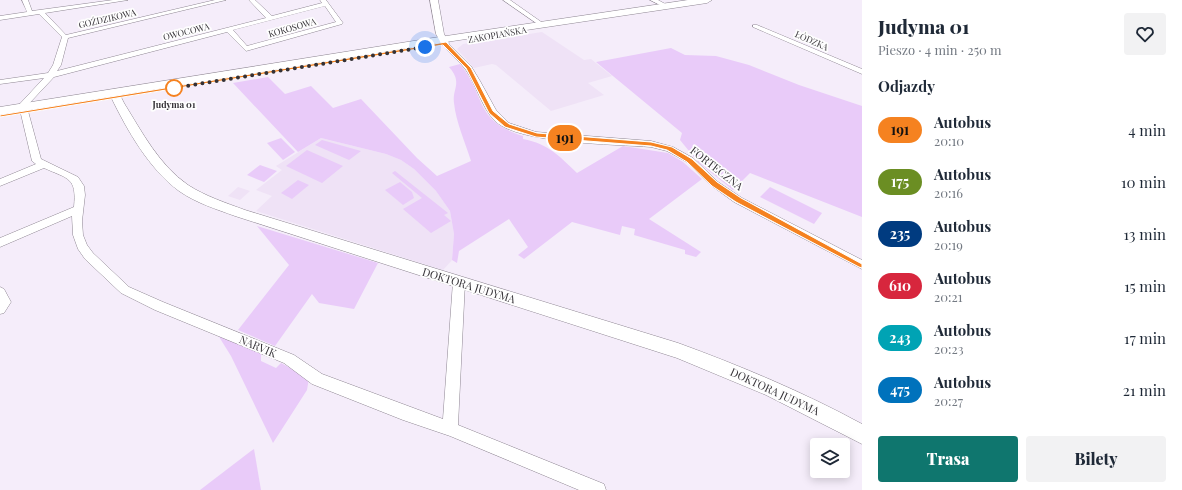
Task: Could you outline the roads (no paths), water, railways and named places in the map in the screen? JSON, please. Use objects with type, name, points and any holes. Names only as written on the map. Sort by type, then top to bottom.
[{"type":"main road","name":"ZAKOPIAŃSKA","points":[[0,115],[22,110],[707,0]]},
{"type":"main road","name":"ZAKOPIAŃSKA","points":[[0,111],[22,110]]},
{"type":"street","points":[[25,0],[30,13]]},
{"type":"street","points":[[0,18],[125,0]]},
{"type":"street","name":"GOŹDZIKOWA","points":[[65,37],[223,0]]},
{"type":"street","points":[[252,0],[271,19]]},
{"type":"street","points":[[434,0],[444,42]]},
{"type":"street","points":[[506,0],[544,26]]},
{"type":"street","points":[[653,0],[666,6]]},
{"type":"street","name":"OWOCOWA","points":[[0,82],[51,75],[271,19],[324,2]]},
{"type":"street","name":"KOKOSOWA","points":[[229,30],[246,49],[340,23],[324,2]]},
{"type":"street","points":[[0,183],[42,165],[35,157],[22,110],[51,75],[57,65],[65,37],[40,12]]},
{"type":"street","name":"ŁÓDZKA","points":[[755,26],[862,72]]},
{"type":"street","name":"FORTECZNA","points":[[444,42],[468,68],[491,112],[507,126],[536,135],[651,144],[670,148],[690,160],[715,184],[738,200],[862,264]]},
{"type":"street","name":"DOKTORA JUDYMA","points":[[116,95],[154,160],[166,174],[190,191],[209,201],[678,351],[733,371],[786,394],[862,434]]},
{"type":"street","name":"NARVIK","points":[[42,165],[67,174],[75,179],[79,186],[80,195],[78,209],[78,235],[82,246],[89,256],[125,290],[159,306],[289,359],[317,379],[403,413],[450,429],[598,490]]},
{"type":"street","points":[[0,243],[78,209]]},
{"type":"street","points":[[450,429],[459,282]]},
{"type":"street","points":[[0,292],[5,302],[0,309]]},
{"type":"place","name":"Judyma 01","points":[[174,88]]}]
